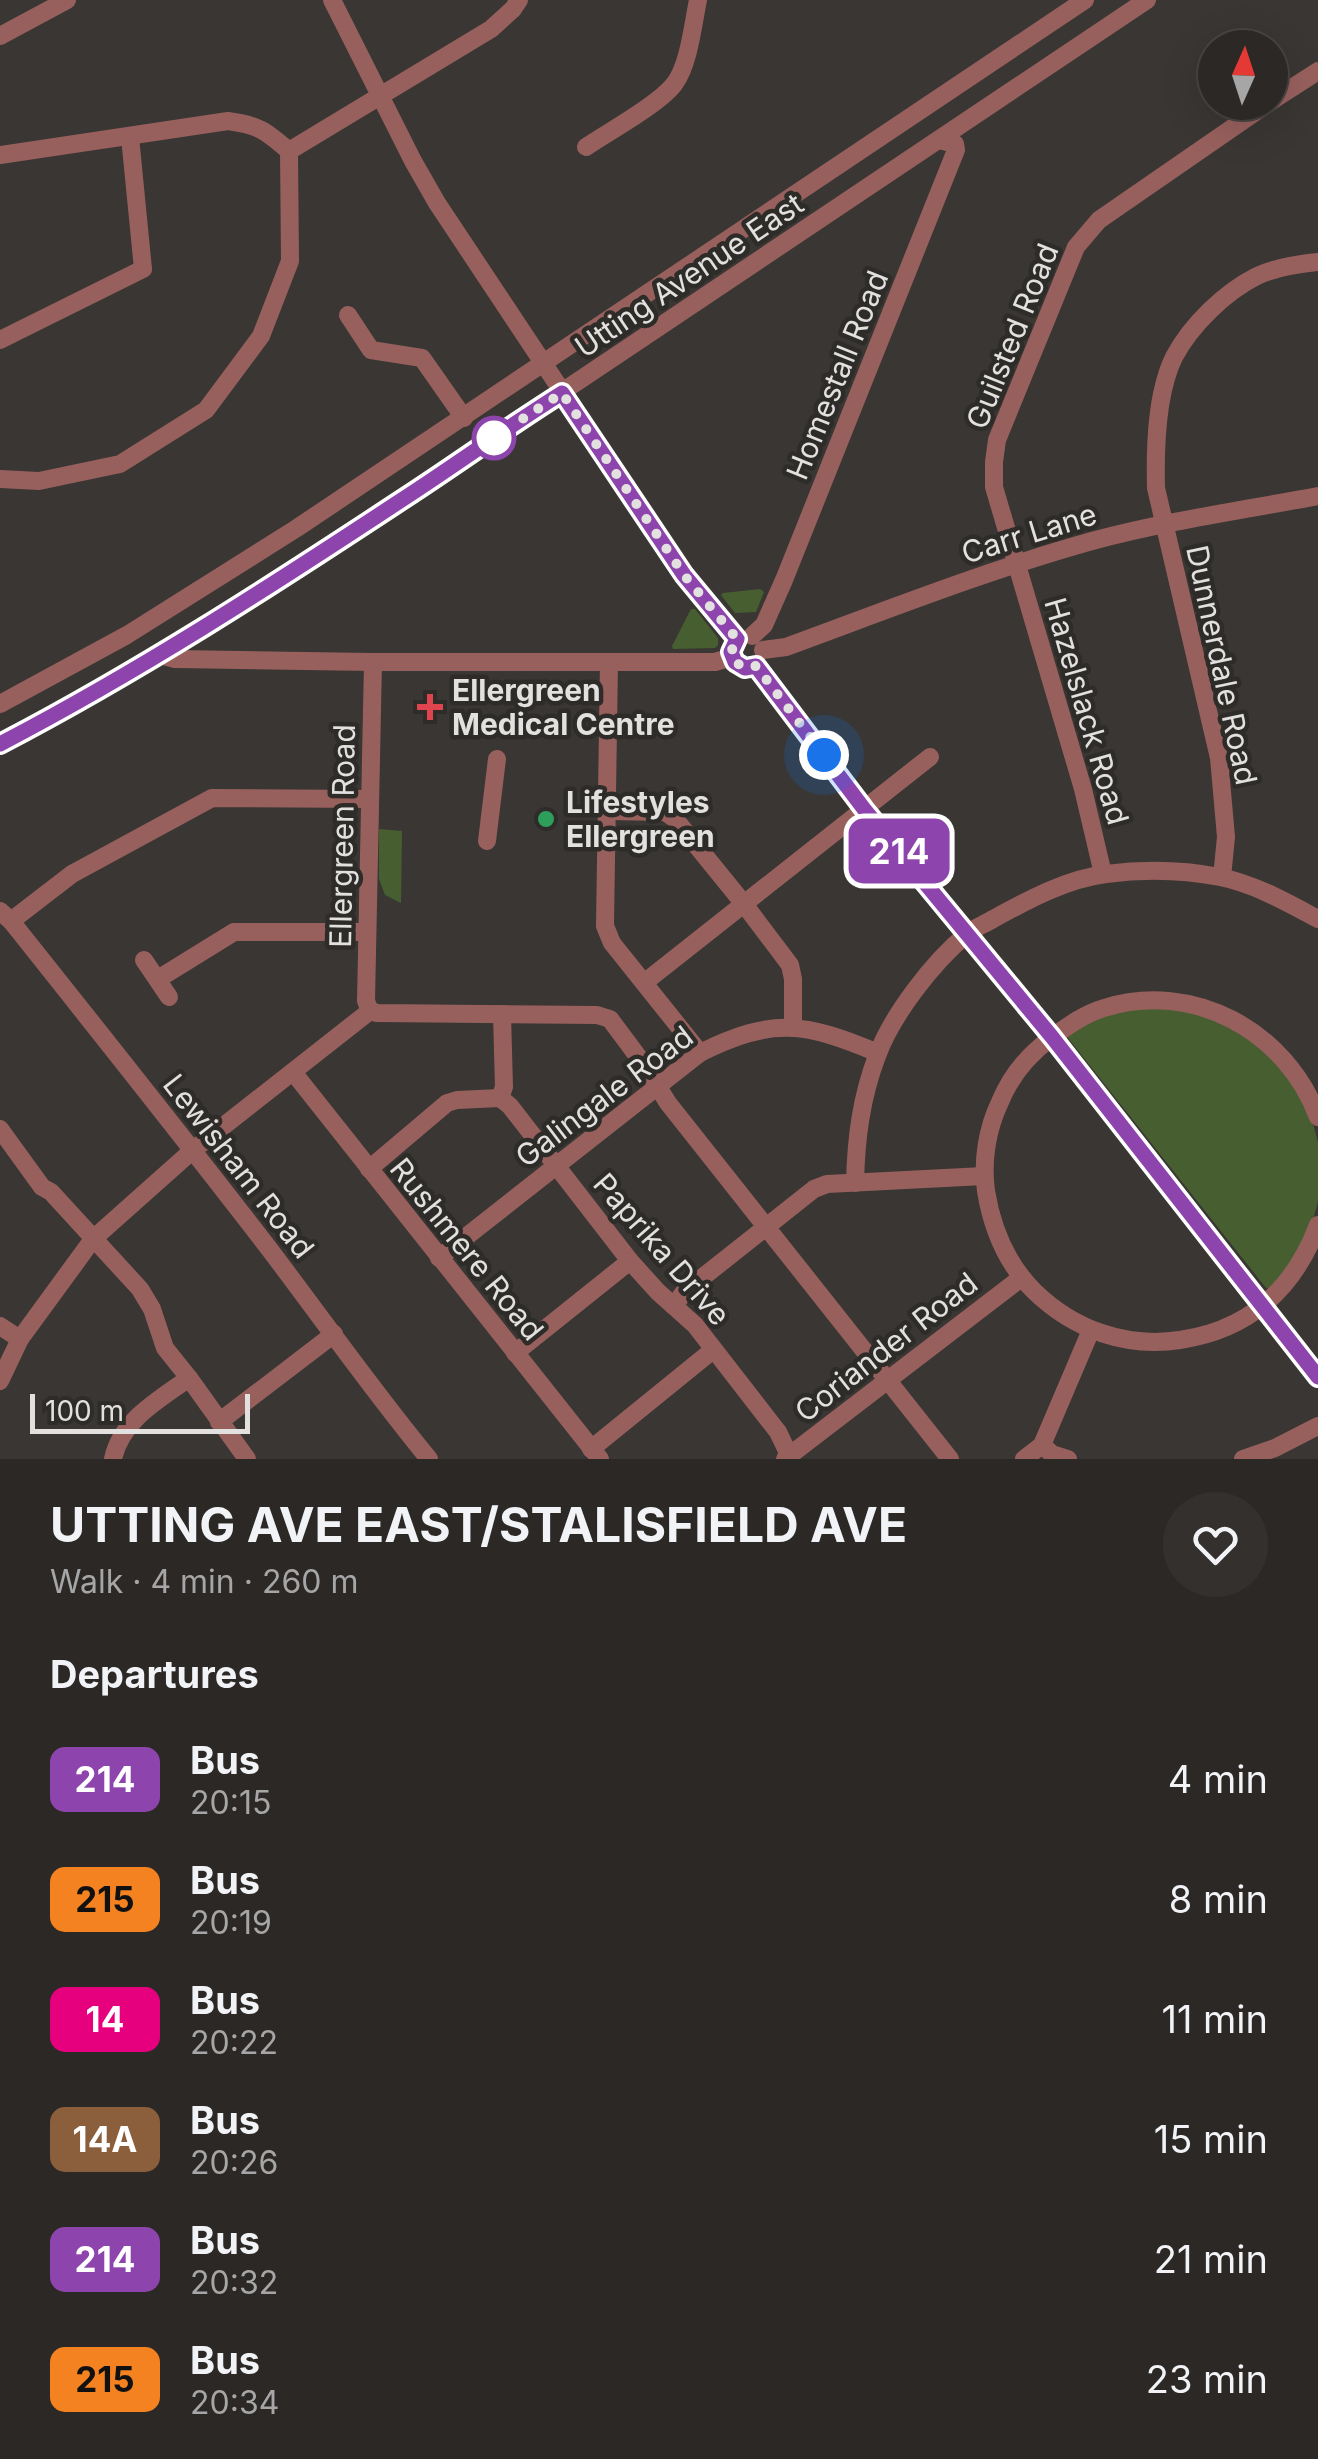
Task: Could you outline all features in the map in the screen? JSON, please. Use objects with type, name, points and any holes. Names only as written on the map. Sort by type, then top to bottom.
[{"type":"street","points":[[0,36],[67,0]]},
{"type":"street","points":[[332,0],[437,203],[684,575],[748,650],[864,809],[1052,1037],[1318,1377]]},
{"type":"street","points":[[289,151],[491,29],[519,0]]},
{"type":"street","points":[[586,147],[675,84],[682,70],[698,0]]},
{"type":"street","name":"Utting Avenue East","points":[[0,704],[142,625],[297,528],[1085,0]]},
{"type":"street","name":"Utting Avenue East","points":[[0,744],[160,656],[397,503],[1147,0]]},
{"type":"street","name":"Guilsted Road","points":[[1288,90],[1318,70]]},
{"type":"street","name":"Guilsted Road","points":[[1016,564],[994,486],[997,440],[1076,247],[1099,220],[1244,120]]},
{"type":"street","points":[[0,155],[228,121],[252,124],[289,151],[290,261],[262,336],[206,410],[120,464],[39,481],[0,479]]},
{"type":"street","points":[[0,340],[143,269],[130,137]]},
{"type":"street","name":"Homestall Road","points":[[748,650],[784,580],[956,150],[955,144],[939,140]]},
{"type":"street","name":"Dunnerdale Road","points":[[1222,878],[1226,837],[1219,758],[1156,488],[1155,451],[1162,396],[1174,358],[1194,329],[1224,299],[1258,276],[1295,264],[1318,262]]},
{"type":"street","points":[[348,315],[371,350],[422,358],[464,418]]},
{"type":"street","name":"Carr Lane","points":[[160,656],[373,662],[716,662],[748,650],[786,646],[1016,564],[1125,532],[1318,496]]},
{"type":"street","name":"Hazelslack Road","points":[[1016,564],[1104,874]]},
{"type":"street","name":"Ellergreen Road","points":[[370,1010],[366,1001],[373,662]]},
{"type":"street","points":[[609,662],[605,926],[612,943],[700,1053]]},
{"type":"street","points":[[645,982],[930,757]]},
{"type":"street","points":[[486,840],[497,758]]},
{"type":"street","points":[[6,916],[72,874],[212,798],[369,799]]},
{"type":"street","points":[[608,811],[665,812],[675,818],[790,965],[793,1027]]},
{"type":"street","points":[[855,1183],[860,1110],[878,1052],[912,995],[968,933],[1033,897],[1104,874],[1159,871],[1222,878],[1276,897],[1318,920]]},
{"type":"street","name":"Lewisham Road","points":[[6,916],[193,1150],[386,1408],[429,1459]]},
{"type":"street","points":[[158,979],[234,932],[367,932]]},
{"type":"street","points":[[144,960],[169,997]]},
{"type":"street","points":[[1318,1117],[1303,1084],[1274,1047],[1234,1018],[1176,1001],[1126,1003],[1101,1008],[1069,1024],[1035,1049],[1006,1088],[990,1129],[984,1176],[992,1222],[1021,1278],[1052,1307],[1091,1330],[1119,1338],[1177,1340],[1228,1327],[1263,1307],[1282,1288],[1311,1244],[1318,1225]]},
{"type":"street","points":[[0,1381],[20,1339],[93,1239],[193,1150],[370,1010],[597,1014],[610,1019],[668,1103],[950,1459]]},
{"type":"street","points":[[369,1170],[447,1103],[500,1098],[504,1087],[502,1014]]},
{"type":"street","name":"Galingale Road","points":[[439,1258],[700,1053],[734,1036],[793,1027],[822,1032],[878,1052]]},
{"type":"street","name":"Rushmere Road","points":[[293,1072],[595,1454]]},
{"type":"street","name":"Paprika Drive","points":[[500,1098],[630,1261],[695,1325],[778,1432],[789,1458]]},
{"type":"street","points":[[0,1130],[42,1186],[140,1289],[152,1309],[165,1348],[246,1459]]},
{"type":"street","points":[[674,1306],[684,1292],[814,1188],[826,1184],[984,1176]]},
{"type":"street","points":[[515,1353],[630,1261]]},
{"type":"street","name":"Coriander Road","points":[[789,1458],[1021,1278]]},
{"type":"street","points":[[0,1326],[20,1339]]},
{"type":"street","points":[[1024,1459],[1042,1446],[1091,1330]]},
{"type":"street","points":[[219,1422],[334,1334]]},
{"type":"street","points":[[595,1454],[713,1350]]},
{"type":"street","points":[[113,1459],[124,1430],[189,1378]]},
{"type":"street","points":[[1243,1459],[1276,1448],[1318,1426]]},
{"type":"street","points":[[1042,1446],[1068,1459]]},
{"type":"green space","points":[[760,589],[764,592],[756,612],[735,613],[721,595],[723,593]]},
{"type":"green space","points":[[691,609],[718,638],[715,648],[673,649]]},
{"type":"green space","points":[[379,829],[402,831],[401,903],[385,895],[379,879]]},
{"type":"green space","points":[[1165,1007],[1216,1017],[1274,1056],[1310,1113],[1318,1142],[1318,1202],[1308,1237],[1273,1288],[1266,1288],[1068,1038],[1068,1033],[1102,1016]]},
{"type":"bus line","name":"214","points":[[0,744],[160,656],[562,393],[684,575],[737,639],[731,652],[735,662],[745,668],[756,666],[864,809],[1052,1037],[1318,1377]]},
{"type":"place","name":"Ellergreen Medical Centre","points":[[430,707]]},
{"type":"place","name":"Lifestyles Ellergreen","points":[[546,819]]},
{"type":"route","points":[[494,438],[486,443],[562,393],[684,575],[737,639],[731,652],[735,662],[745,668],[756,666],[824,755]]}]
